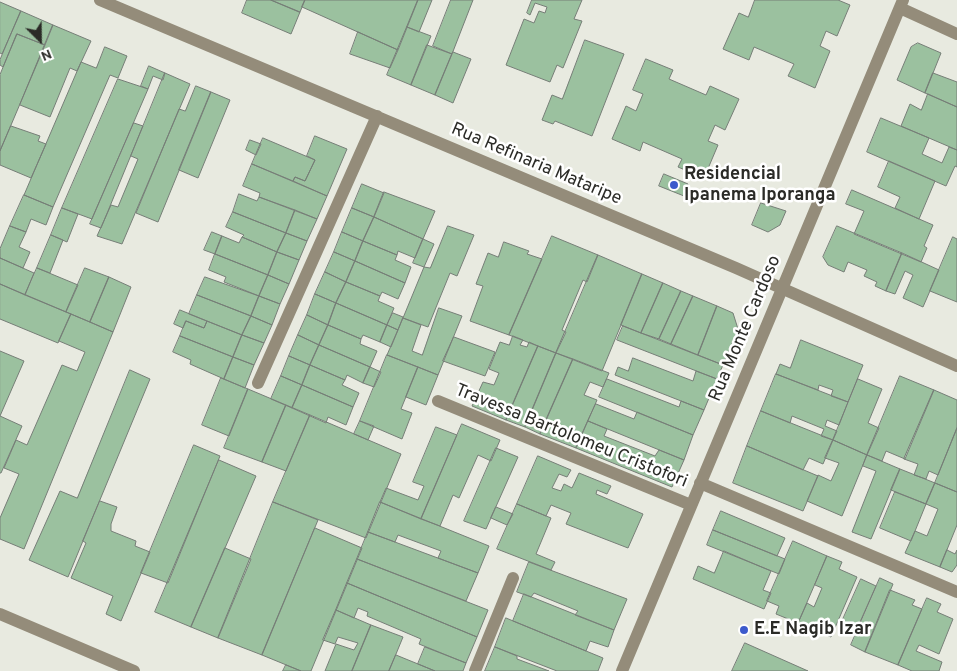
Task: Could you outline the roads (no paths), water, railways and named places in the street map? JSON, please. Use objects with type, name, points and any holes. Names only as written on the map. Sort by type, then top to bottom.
[{"type":"street","name":"Rua Refinaria Mataripe","points":[[100,0],[377,116],[957,366]]},
{"type":"street","points":[[901,4],[957,34]]},
{"type":"street","name":"Rua Monte Cardoso","points":[[622,671],[901,4]]},
{"type":"street","points":[[258,383],[377,116]]},
{"type":"street","name":"Travessa Bartolomeu Cristofori","points":[[438,401],[691,505]]},
{"type":"street","points":[[700,482],[957,592]]},
{"type":"street","points":[[475,671],[513,578]]},
{"type":"street","points":[[0,614],[134,671]]},
{"type":"place","name":"Residencial Ipanema Iporanga","points":[[674,185]]},
{"type":"place","name":"E.E Nagib Izar","points":[[744,630]]}]
